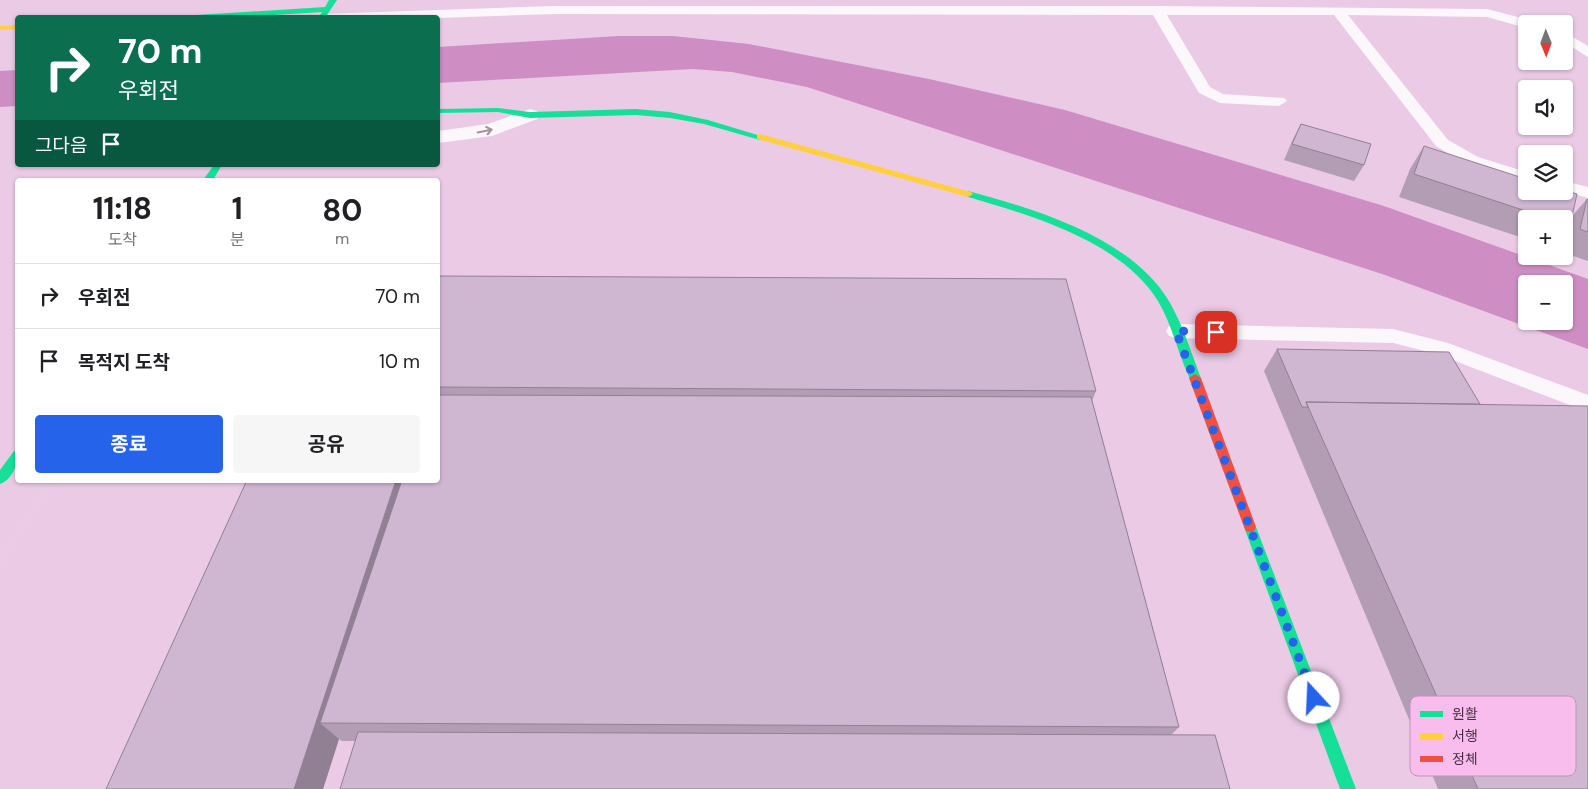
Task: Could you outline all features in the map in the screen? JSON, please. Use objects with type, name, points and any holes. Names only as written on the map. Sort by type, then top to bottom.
[{"type":"street","points":[[243,15],[326,11]]},
{"type":"street","points":[[0,28],[15,27]]},
{"type":"street","points":[[440,111],[490,110],[530,115],[636,112],[670,115],[705,122],[971,195],[1050,221],[1104,247],[1144,276],[1167,308],[1348,789]]},
{"type":"street","points":[[440,137],[492,130],[530,115]]},
{"type":"street","points":[[209,178],[217,167]]},
{"type":"street","points":[[0,479],[15,458]]},
{"type":"lane","points":[[326,11],[1118,5],[1157,10],[1471,12],[1506,17],[1518,21]]},
{"type":"lane","points":[[1157,10],[1204,90],[1220,98],[1279,101]]},
{"type":"lane","points":[[1338,11],[1442,143],[1455,154],[1484,166],[1518,175]]},
{"type":"lane","points":[[1573,42],[1588,53]]},
{"type":"lane","points":[[1573,189],[1588,193]]},
{"type":"lane","points":[[1176,331],[1393,336],[1441,348],[1588,404]]},
{"type":"path","points":[[249,178],[256,167]]},
{"type":"path","points":[[0,562],[51,483]]},
{"type":"shaded area","points":[[619,36],[673,36],[749,44],[929,79],[1065,110],[1384,206],[1518,254],[1518,265],[1549,265],[1588,279],[1588,349],[1536,330],[1573,330],[1573,275],[1518,275],[1518,323],[1385,275],[807,87],[732,72],[693,69],[440,83],[440,47]]},
{"type":"shaded area","points":[[15,70],[15,106],[0,107],[0,71]]},
{"type":"building","points":[[1301,124],[1371,144],[1364,165],[1292,144]]},
{"type":"building","points":[[1424,146],[1518,176],[1518,200],[1573,200],[1573,193],[1577,194],[1573,212],[1573,210],[1523,210],[1414,174]]},
{"type":"building","points":[[1588,200],[1588,232],[1580,229]]},
{"type":"building","points":[[440,276],[1066,279],[1096,391],[440,387]]},
{"type":"building","points":[[1277,349],[1449,352],[1480,404],[1306,402],[1308,407],[1302,407]]},
{"type":"building","points":[[440,395],[1091,397],[1179,727],[320,723],[401,483],[440,483]]},
{"type":"building","points":[[1306,402],[1588,406],[1588,789],[1478,789],[1472,776],[1576,776],[1576,696],[1437,696]]},
{"type":"building","points":[[246,483],[395,483],[294,789],[106,789]]},
{"type":"building","points":[[358,732],[1215,735],[1230,789],[340,789]]},
{"type":"traffic: fast","points":[[323,15],[333,0]]},
{"type":"traffic: fast","points":[[230,15],[327,9]]},
{"type":"traffic: fast","points":[[440,111],[498,110],[530,115],[636,112],[670,115],[705,122],[760,137]]},
{"type":"traffic: fast","points":[[209,178],[217,167]]},
{"type":"traffic: fast","points":[[968,194],[1043,218],[1070,229],[1120,256],[1140,272],[1156,290],[1169,311],[1195,378]]},
{"type":"traffic: fast","points":[[0,479],[15,458]]},
{"type":"traffic: fast","points":[[1250,527],[1348,789]]},
{"type":"traffic: slow","points":[[0,28],[15,27]]},
{"type":"traffic: slow","points":[[760,137],[968,194]]},
{"type":"traffic: jam","points":[[1195,378],[1250,527]]},
{"type":"route","points":[[1216,332],[1176,331],[1185,350],[1314,698]]}]
